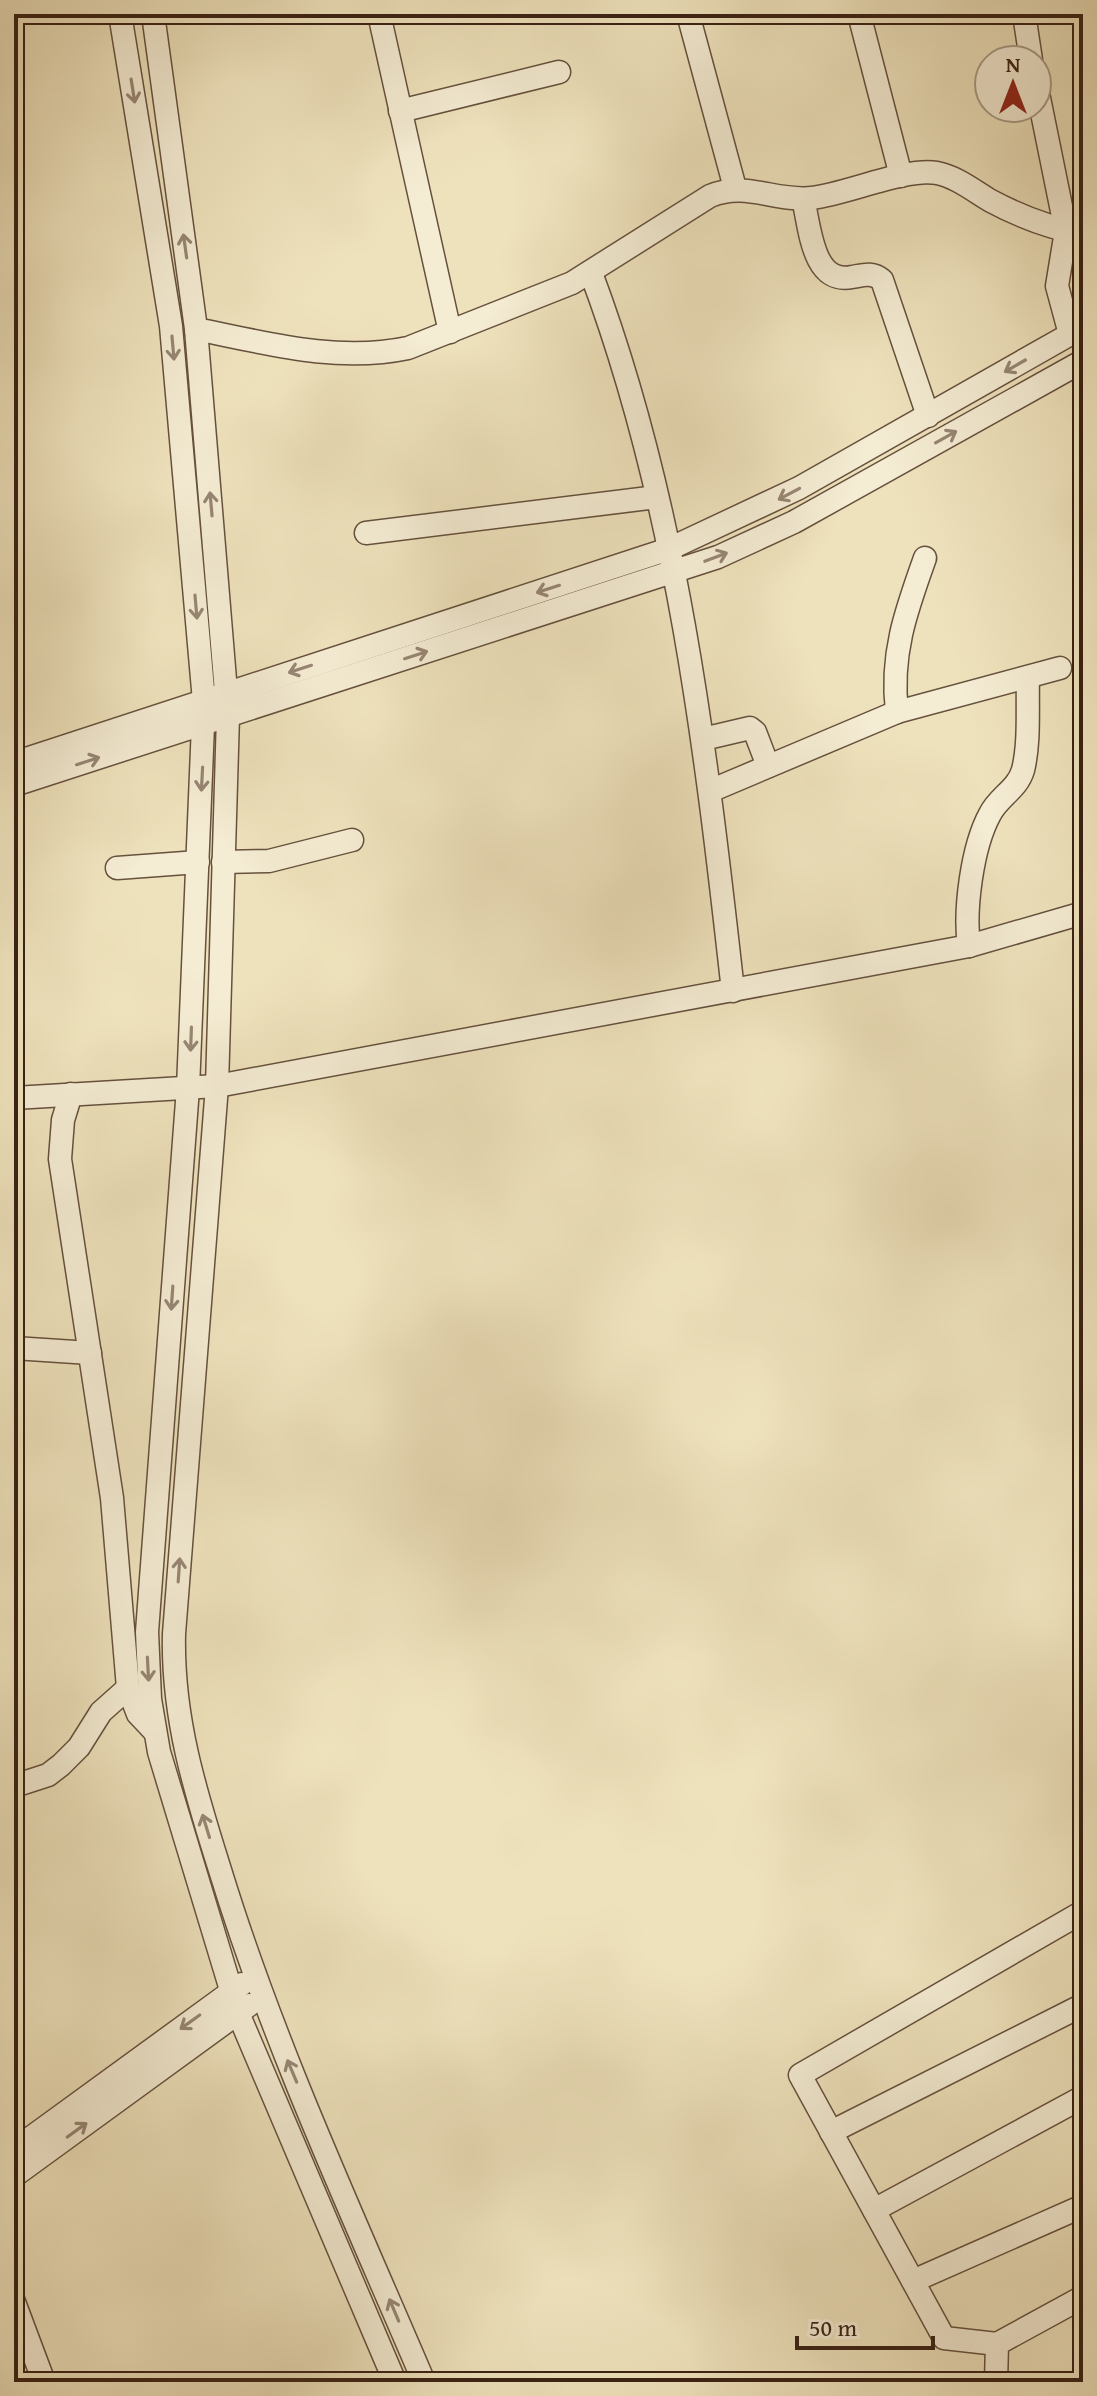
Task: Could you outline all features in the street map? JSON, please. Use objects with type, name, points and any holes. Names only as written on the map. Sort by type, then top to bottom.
[{"type":"street","points":[[120,14],[171,326],[204,712],[188,1088],[147,1632],[155,1732],[235,2003],[395,2382]]},
{"type":"street","points":[[153,14],[196,329],[227,705],[217,1086],[174,1634],[174,1686],[187,1764],[256,1986],[424,2382]]},
{"type":"street","points":[[379,14],[450,332]]},
{"type":"street","points":[[688,14],[735,188]]},
{"type":"street","points":[[859,14],[901,176]]},
{"type":"street","points":[[1024,14],[1029,44]]},
{"type":"street","points":[[400,111],[559,72]]},
{"type":"street","points":[[227,705],[669,549],[755,512],[1077,331],[1057,286],[1075,232],[1046,124]]},
{"type":"street","points":[[196,329],[294,349],[362,353],[408,348],[591,273],[710,196],[735,188],[803,199],[838,195],[901,176],[940,173],[1015,214],[1075,232]]},
{"type":"street","points":[[803,199],[818,258],[825,271],[838,278],[870,274],[882,280],[928,416]]},
{"type":"street","points":[[591,273],[632,392],[669,549],[703,739],[733,991]]},
{"type":"street","points":[[14,763],[204,712],[672,573],[794,522],[1083,361]]},
{"type":"street","points":[[366,533],[657,497]]},
{"type":"street","points":[[897,712],[895,652],[900,626],[925,558]]},
{"type":"street","points":[[710,791],[897,712],[1060,668]]},
{"type":"street","points":[[969,946],[968,901],[984,830],[990,813],[1013,790],[1023,770],[1028,678]]},
{"type":"street","points":[[14,785],[204,712]]},
{"type":"street","points":[[703,739],[750,728],[755,732],[768,766]]},
{"type":"street","points":[[223,862],[283,859],[352,840]]},
{"type":"street","points":[[117,868],[198,862]]},
{"type":"street","points":[[14,1098],[217,1086],[969,946],[1083,913]]},
{"type":"street","points":[[71,1094],[63,1120],[60,1159],[116,1536],[128,1688],[138,1714],[155,1732]]},
{"type":"street","points":[[14,1348],[90,1353]]},
{"type":"street","points":[[14,1786],[48,1775],[61,1765],[79,1747],[101,1712],[128,1688]]},
{"type":"street","points":[[1083,1922],[1079,1914],[800,2075],[944,2338],[997,2344],[1083,2297]]},
{"type":"street","points":[[14,2176],[256,1986]]},
{"type":"street","points":[[14,2150],[235,2003]]},
{"type":"street","points":[[831,2132],[1083,2005]]},
{"type":"street","points":[[874,2210],[1083,2097]]},
{"type":"street","points":[[913,2281],[1083,2206]]},
{"type":"street","points":[[14,2302],[44,2382]]},
{"type":"street","points":[[996,2382],[997,2344]]}]
